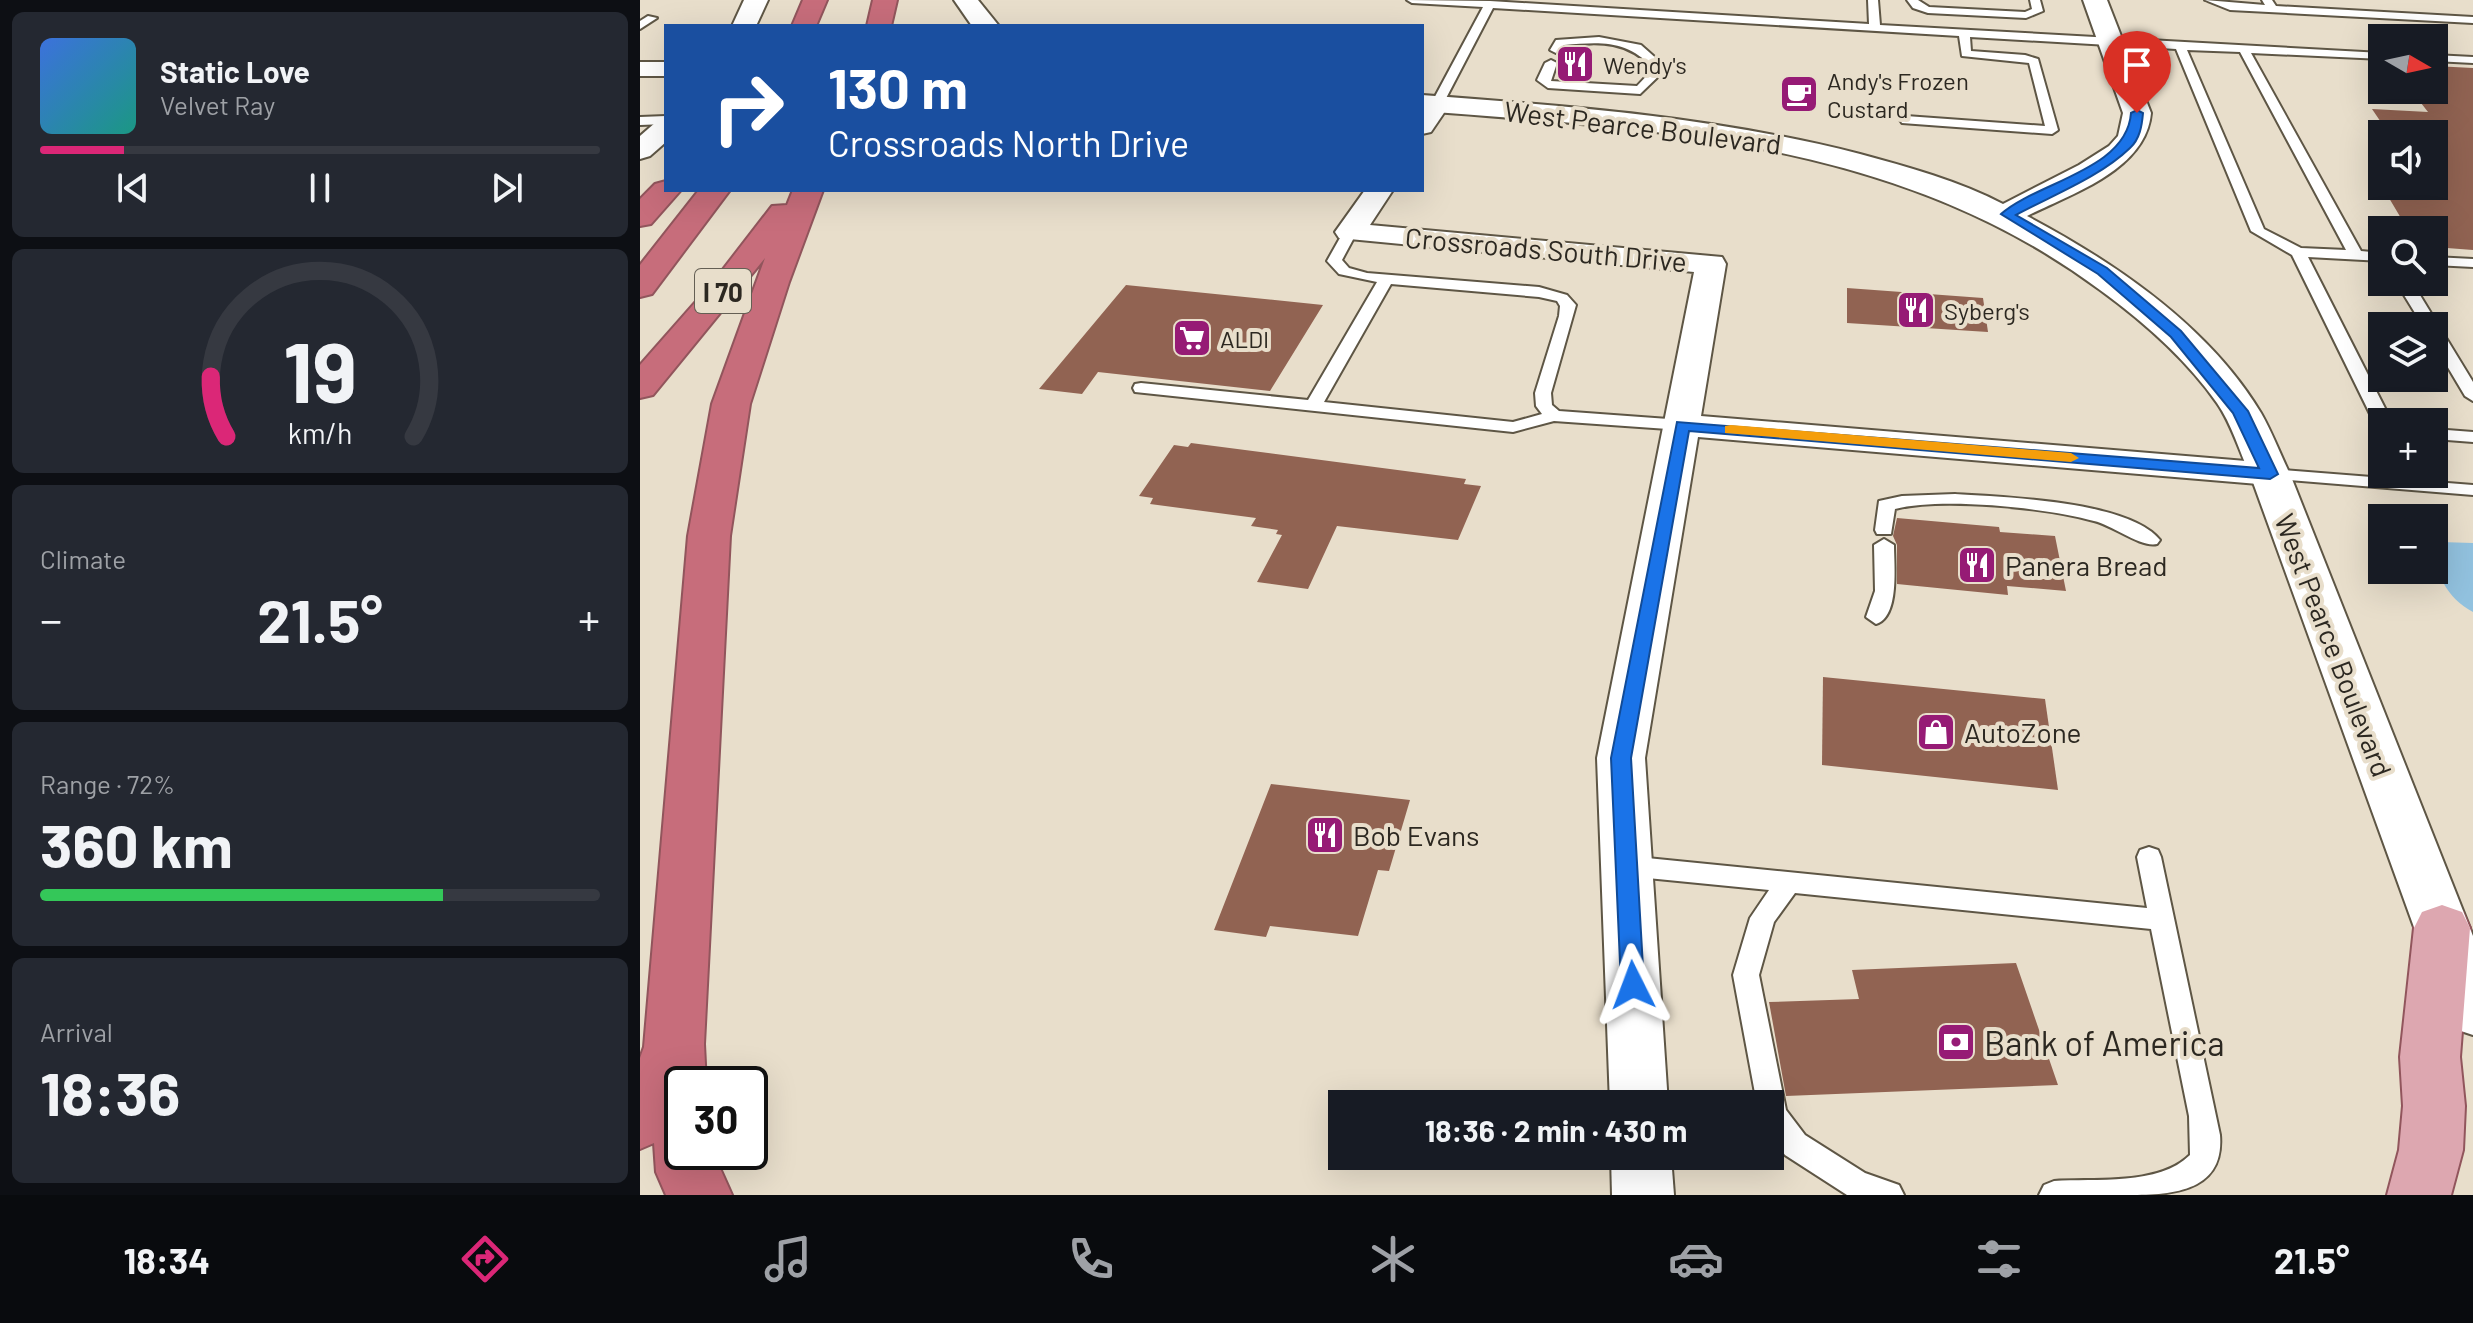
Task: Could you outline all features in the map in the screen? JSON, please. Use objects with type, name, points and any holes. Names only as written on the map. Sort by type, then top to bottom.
[{"type":"highway","points":[[805,24],[815,0]]},
{"type":"highway","points":[[879,24],[885,0]]},
{"type":"highway","points":[[640,217],[664,192]]},
{"type":"highway","name":"I 70","points":[[640,287],[713,192]]},
{"type":"highway","name":"I 70","points":[[640,387],[726,288],[799,192]]},
{"type":"highway","points":[[675,1066],[674,1044],[709,536],[731,404],[772,282],[807,192]]},
{"type":"highway","points":[[640,1120],[665,1077],[674,1044]]},
{"type":"highway","points":[[688,1170],[700,1195]]},
{"type":"main road","points":[[2419,1195],[2431,1150],[2434,1106],[2430,1057],[2442,928]]},
{"type":"street","points":[[745,24],[756,0]]},
{"type":"street","points":[[966,0],[975,16],[985,24]]},
{"type":"street","points":[[2007,214],[2088,172],[2127,144],[2136,129],[2137,113],[2095,0]]},
{"type":"street","points":[[640,69],[664,69]]},
{"type":"street","name":"West Pearce Boulevard","points":[[1427,111],[1701,129],[1786,143],[1892,171],[2007,214],[2102,271],[2176,334],[2241,411],[2270,474],[2473,1010]]},
{"type":"street","points":[[640,150],[664,130]]},
{"type":"street","name":"Crossroads South Drive","points":[[1378,192],[1350,232],[1711,264],[1621,758],[1638,1090]]},
{"type":"street","points":[[1682,425],[2270,474]]},
{"type":"street","points":[[1642,1170],[1643,1195]]},
{"type":"lane","points":[[1412,0],[2368,55]]},
{"type":"lane","points":[[1873,0],[1875,27]]},
{"type":"lane","points":[[1912,0],[1917,6],[1928,10],[2026,15],[2038,11],[2035,0],[2020,0]]},
{"type":"lane","points":[[2210,0],[2230,7],[2269,5],[2471,20]]},
{"type":"lane","points":[[1427,111],[1490,4]]},
{"type":"lane","points":[[2459,10],[2471,20]]},
{"type":"lane","points":[[640,26],[652,18]]},
{"type":"lane","points":[[1906,120],[2052,130],[2034,61],[1966,54],[1964,32]]},
{"type":"lane","points":[[1560,42],[1624,43],[1639,48],[1661,68],[1640,90],[1548,84],[1543,80],[1553,57],[1560,42]]},
{"type":"lane","points":[[2180,46],[2258,231],[2298,252],[2368,256]]},
{"type":"lane","points":[[2244,50],[2356,256]]},
{"type":"lane","points":[[2448,59],[2473,60]]},
{"type":"lane","points":[[640,121],[664,120]]},
{"type":"lane","points":[[1350,232],[1334,261],[1338,267],[1366,277],[1539,292],[1562,298],[1568,305],[1567,316],[1543,393],[1544,406],[1554,416]]},
{"type":"lane","points":[[2298,252],[2376,408]]},
{"type":"lane","points":[[2448,262],[2473,263]]},
{"type":"lane","points":[[1313,406],[1386,279]]},
{"type":"lane","points":[[2448,355],[2473,396]]},
{"type":"lane","points":[[1141,388],[1513,427],[1554,416],[1682,425]]},
{"type":"lane","points":[[2448,435],[2473,437]]},
{"type":"lane","points":[[2270,474],[2473,490]]},
{"type":"lane","points":[[1876,617],[1885,591],[1886,505],[1913,498],[2068,509],[2128,526],[2150,540]]},
{"type":"lane","points":[[2054,1195],[2159,1188],[2181,1181],[2200,1166],[2207,1144],[2149,857]]},
{"type":"lane","points":[[1627,866],[2162,920]]},
{"type":"lane","points":[[1789,882],[1763,918],[1746,975],[1773,1115],[1795,1145],[1857,1185],[1889,1195]]},
{"type":"water","points":[[2448,542],[2473,543],[2473,612],[2449,592],[2445,584],[2448,584]]},
{"type":"building","points":[[2448,67],[2473,68],[2473,250],[2448,248],[2448,216],[2400,216],[2390,200],[2448,200],[2448,120],[2379,120],[2372,109],[2428,112],[2422,104],[2448,104]]},
{"type":"building","name":"ALDI","points":[[1126,285],[1323,305],[1270,391],[1098,372],[1082,394],[1039,389]]},
{"type":"building","name":"Syberg's","points":[[1847,288],[1983,298],[1988,332],[1847,323]]},
{"type":"building","points":[[1191,443],[1466,479],[1464,484],[1481,486],[1458,540],[1337,526],[1308,589],[1257,582],[1282,535],[1276,534],[1278,530],[1251,526],[1256,518],[1150,504],[1153,498],[1139,496],[1174,445],[1188,447]]},
{"type":"building","name":"Panera Bread","points":[[1897,518],[1999,527],[2000,532],[2055,536],[2066,591],[2007,586],[2008,595],[1897,584],[1897,545],[1893,536]]},
{"type":"building","name":"AutoZone","points":[[1823,677],[2045,699],[2058,790],[1822,765]]},
{"type":"building","name":"Bob Evans","points":[[1271,784],[1410,800],[1389,871],[1378,870],[1358,936],[1270,926],[1266,937],[1214,930]]},
{"type":"building","name":"Bank of America","points":[[2016,963],[2058,1085],[1786,1096],[1769,1002],[1859,999],[1852,970]]},
{"type":"slow traffic","points":[[1731,429],[2071,458]]},
{"type":"place","name":"Wendy's","points":[[1575,64]]},
{"type":"place","name":"Andy's Frozen Custard","points":[[1799,94]]},
{"type":"place","name":"Syberg's","points":[[1916,310]]},
{"type":"place","name":"ALDI","points":[[1192,338]]},
{"type":"place","name":"Panera Bread","points":[[1977,565]]},
{"type":"place","name":"AutoZone","points":[[1936,732]]},
{"type":"place","name":"Bob Evans","points":[[1325,835]]},
{"type":"place","name":"Bank of America","points":[[1956,1042]]},
{"type":"route","points":[[1633,985],[1621,758],[1682,425],[2270,474],[2241,411],[2176,334],[2102,271],[2007,214],[2088,172],[2127,144],[2136,129],[2137,113]]}]
